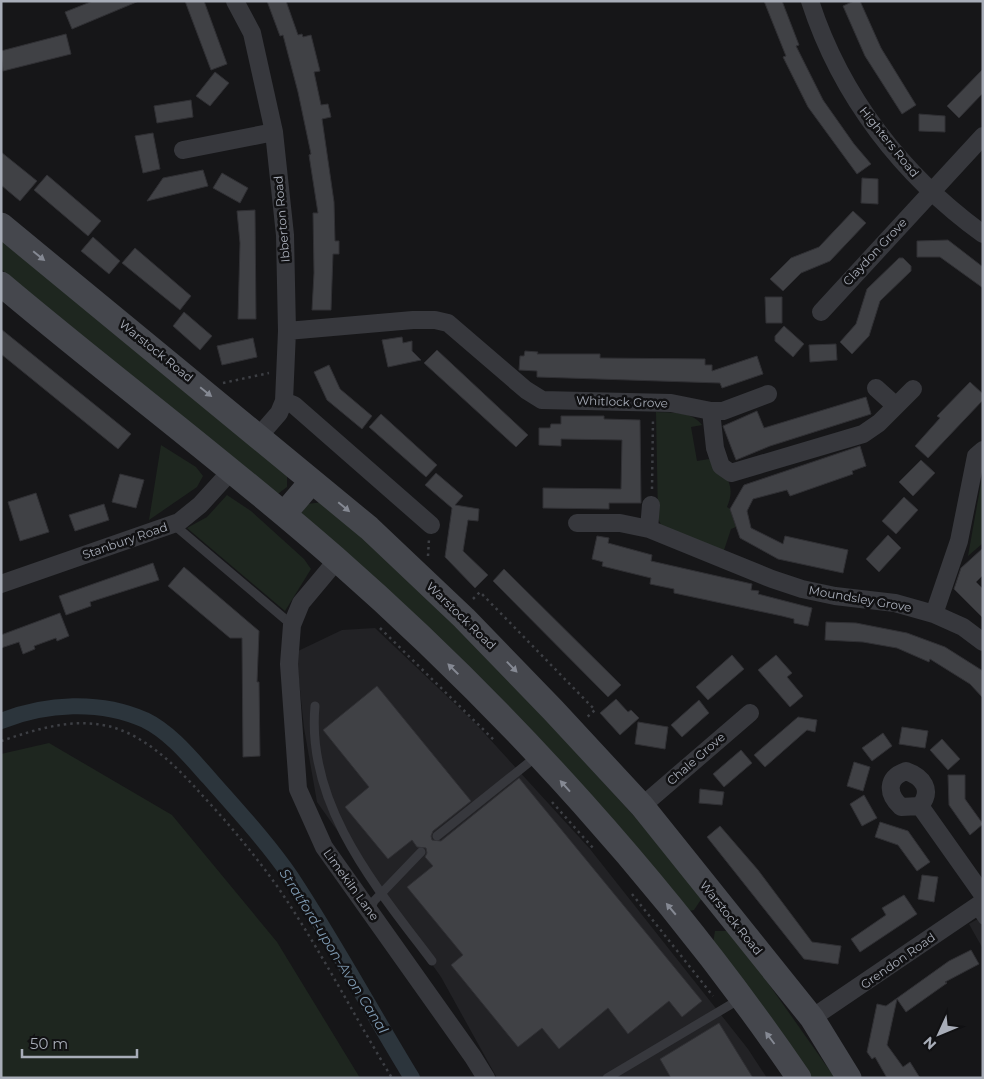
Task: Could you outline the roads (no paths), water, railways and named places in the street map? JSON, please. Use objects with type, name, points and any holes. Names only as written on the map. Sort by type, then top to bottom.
[{"type":"street","name":"Ibberton Road","points":[[235,1],[252,33],[274,132],[285,235],[287,331],[284,401],[279,413],[260,436]]},
{"type":"street","name":"Highters Road","points":[[810,1],[819,28],[838,68],[864,113],[894,153],[930,192],[983,234]]},
{"type":"street","points":[[183,150],[274,132]]},
{"type":"street","name":"Claydon Grove","points":[[820,312],[983,136]]},
{"type":"street","name":"Warstock Road","points":[[1,225],[260,436],[369,528],[464,618],[642,806],[812,1018],[849,1078]]},
{"type":"street","points":[[1,284],[284,514],[431,646],[538,756],[610,836],[692,934],[729,1000],[799,1078]]},
{"type":"street","name":"Whitlock Grove","points":[[287,331],[435,320],[448,323],[526,390],[542,400],[671,403],[711,411]]},
{"type":"street","points":[[876,388],[896,406]]},
{"type":"street","points":[[768,394],[723,410],[711,411],[715,448],[721,466],[730,473],[863,434],[879,423],[913,389]]},
{"type":"street","points":[[284,401],[294,405],[402,512],[431,525]]},
{"type":"street","points":[[934,614],[959,542],[976,456],[983,450]]},
{"type":"street","name":"Stanbury Road","points":[[1,584],[173,524],[200,505],[231,471]]},
{"type":"street","points":[[284,514],[312,481]]},
{"type":"street","points":[[649,529],[651,505]]},
{"type":"street","name":"Moundsley Grove","points":[[577,523],[620,523],[649,529],[772,579],[802,589],[835,596],[895,603],[934,614],[963,627],[983,642]]},
{"type":"street","name":"Limekiln Lane","points":[[337,560],[301,603],[292,625],[289,664],[298,789],[324,847],[486,1078]]},
{"type":"street","name":"Chale Grove","points":[[642,806],[750,713]]},
{"type":"street","points":[[920,806],[981,906]]},
{"type":"street","name":"Grendon Road","points":[[812,1018],[981,906]]},
{"type":"street","points":[[692,934],[725,909]]},
{"type":"lane","points":[[173,524],[292,625]]},
{"type":"lane","points":[[315,706],[313,727],[317,764],[332,811],[381,894],[432,961]]},
{"type":"lane","points":[[436,836],[538,756]]},
{"type":"lane","points":[[370,910],[374,901],[421,852]]},
{"type":"lane","points":[[607,1078],[618,1075],[729,1000]]},
{"type":"waterway","name":"Stratford-upon-Avon Canal","points":[[1,721],[36,710],[73,706],[92,707],[128,714],[145,720],[163,731],[195,762],[252,826],[291,877],[412,1078]]}]
